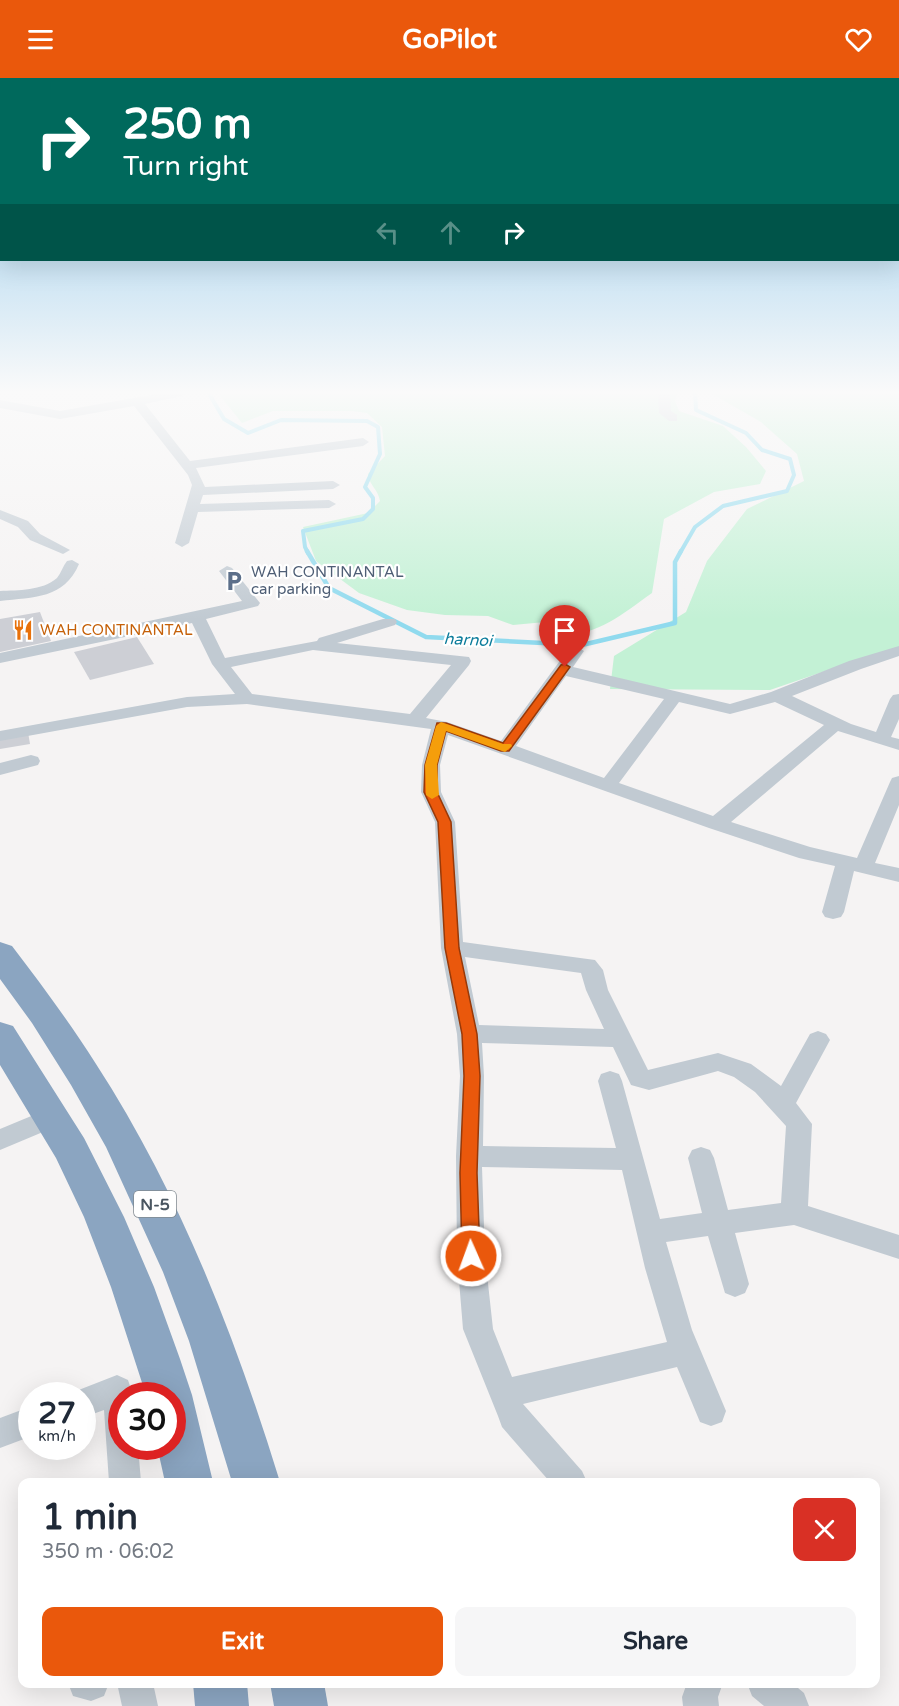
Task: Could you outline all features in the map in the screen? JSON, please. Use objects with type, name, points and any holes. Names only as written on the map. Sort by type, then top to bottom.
[{"type":"highway","name":"N-5","points":[[0,954],[29,990],[110,1118],[156,1206],[216,1352],[235,1406],[255,1478]]},
{"type":"highway","points":[[0,1035],[53,1117],[115,1241],[144,1316],[165,1382]]},
{"type":"highway","points":[[184,1460],[188,1478]]},
{"type":"highway","points":[[220,1688],[222,1706]]},
{"type":"highway","points":[[298,1688],[301,1706]]},
{"type":"street","points":[[182,543],[199,485],[189,468]]},
{"type":"street","points":[[197,491],[333,485]]},
{"type":"street","points":[[192,508],[329,504]]},
{"type":"street","points":[[0,514],[23,524],[35,537],[63,550]]},
{"type":"street","points":[[0,596],[32,591],[59,583],[65,578],[72,564]]},
{"type":"street","points":[[0,658],[196,618],[252,603],[227,571]]},
{"type":"street","points":[[196,618],[220,664],[247,699]]},
{"type":"street","points":[[220,664],[313,645],[389,622]]},
{"type":"street","points":[[313,645],[463,661],[414,721]]},
{"type":"street","points":[[505,748],[576,651]]},
{"type":"street","points":[[562,670],[730,709],[777,696],[855,665],[899,651]]},
{"type":"street","points":[[777,696],[837,723],[899,745]]},
{"type":"street","points":[[608,785],[674,697]]},
{"type":"street","points":[[0,736],[187,702],[247,699],[414,721],[441,726],[807,854],[899,875]]},
{"type":"street","points":[[880,740],[899,699]]},
{"type":"street","points":[[716,824],[837,723]]},
{"type":"street","points":[[441,726],[431,765],[431,792],[445,822],[452,948],[469,1034],[472,1076],[469,1156],[471,1256],[478,1329],[513,1416],[567,1478]]},
{"type":"street","points":[[0,769],[31,761]]},
{"type":"street","points":[[833,912],[899,782]]},
{"type":"street","points":[[452,948],[587,966],[592,970],[597,990],[640,1078],[649,1080],[718,1062],[729,1064],[751,1075],[776,1095],[799,1124],[794,1213]]},
{"type":"street","points":[[469,1034],[620,1038]]},
{"type":"street","points":[[783,1104],[818,1041]]},
{"type":"street","points":[[610,1080],[678,1330],[711,1411]]},
{"type":"street","points":[[0,1140],[53,1117]]},
{"type":"street","points":[[469,1156],[632,1159]]},
{"type":"street","points":[[701,1158],[735,1284]]},
{"type":"street","points":[[650,1232],[794,1213],[899,1247]]},
{"type":"street","points":[[504,1394],[686,1351]]},
{"type":"street","points":[[0,1432],[18,1426]]},
{"type":"street","points":[[123,1460],[124,1478]]},
{"type":"street","points":[[136,1688],[141,1706]]},
{"type":"street","points":[[701,1706],[700,1696],[703,1688]]},
{"type":"street","points":[[771,1688],[791,1706]]},
{"type":"green space","points":[[374,468],[763,468],[766,471],[760,484],[714,492],[664,519],[652,593],[610,622],[587,632],[561,636],[545,622],[513,625],[488,616],[445,615],[407,610],[359,593],[316,561],[303,527],[368,513],[380,501],[368,474]]},
{"type":"green space","points":[[801,468],[899,468],[899,655],[866,657],[770,690],[610,689],[614,656],[686,612],[707,561],[747,509],[804,481]]},
{"type":"building","name":"WAH CONTINANTAL","points":[[40,612],[51,641],[0,652],[0,619]]},
{"type":"building","points":[[137,637],[154,664],[90,680],[74,652]]},
{"type":"building","points":[[28,732],[30,744],[0,749],[0,738]]},
{"type":"waterway","name":"harnoi","points":[[307,551],[303,531],[363,519],[373,509],[373,498],[365,487],[374,468]]},
{"type":"waterway","name":"harnoi","points":[[680,553],[695,527],[723,506],[787,491],[794,475],[792,468]]},
{"type":"waterway","name":"harnoi","points":[[307,551],[329,588],[426,637],[582,645],[675,623],[675,562],[681,551]]},
{"type":"slow traffic","points":[[432,795],[431,765],[441,726],[505,748],[507,746]]},
{"type":"place","name":"WAH CONTINANTAL car parking","points":[[234,581]]},
{"type":"place","name":"WAH CONTINANTAL","points":[[23,630]]},
{"type":"route","points":[[471,1256],[469,1173],[472,1076],[469,1034],[452,948],[445,822],[431,792],[431,765],[441,726],[505,748],[565,667]]}]
